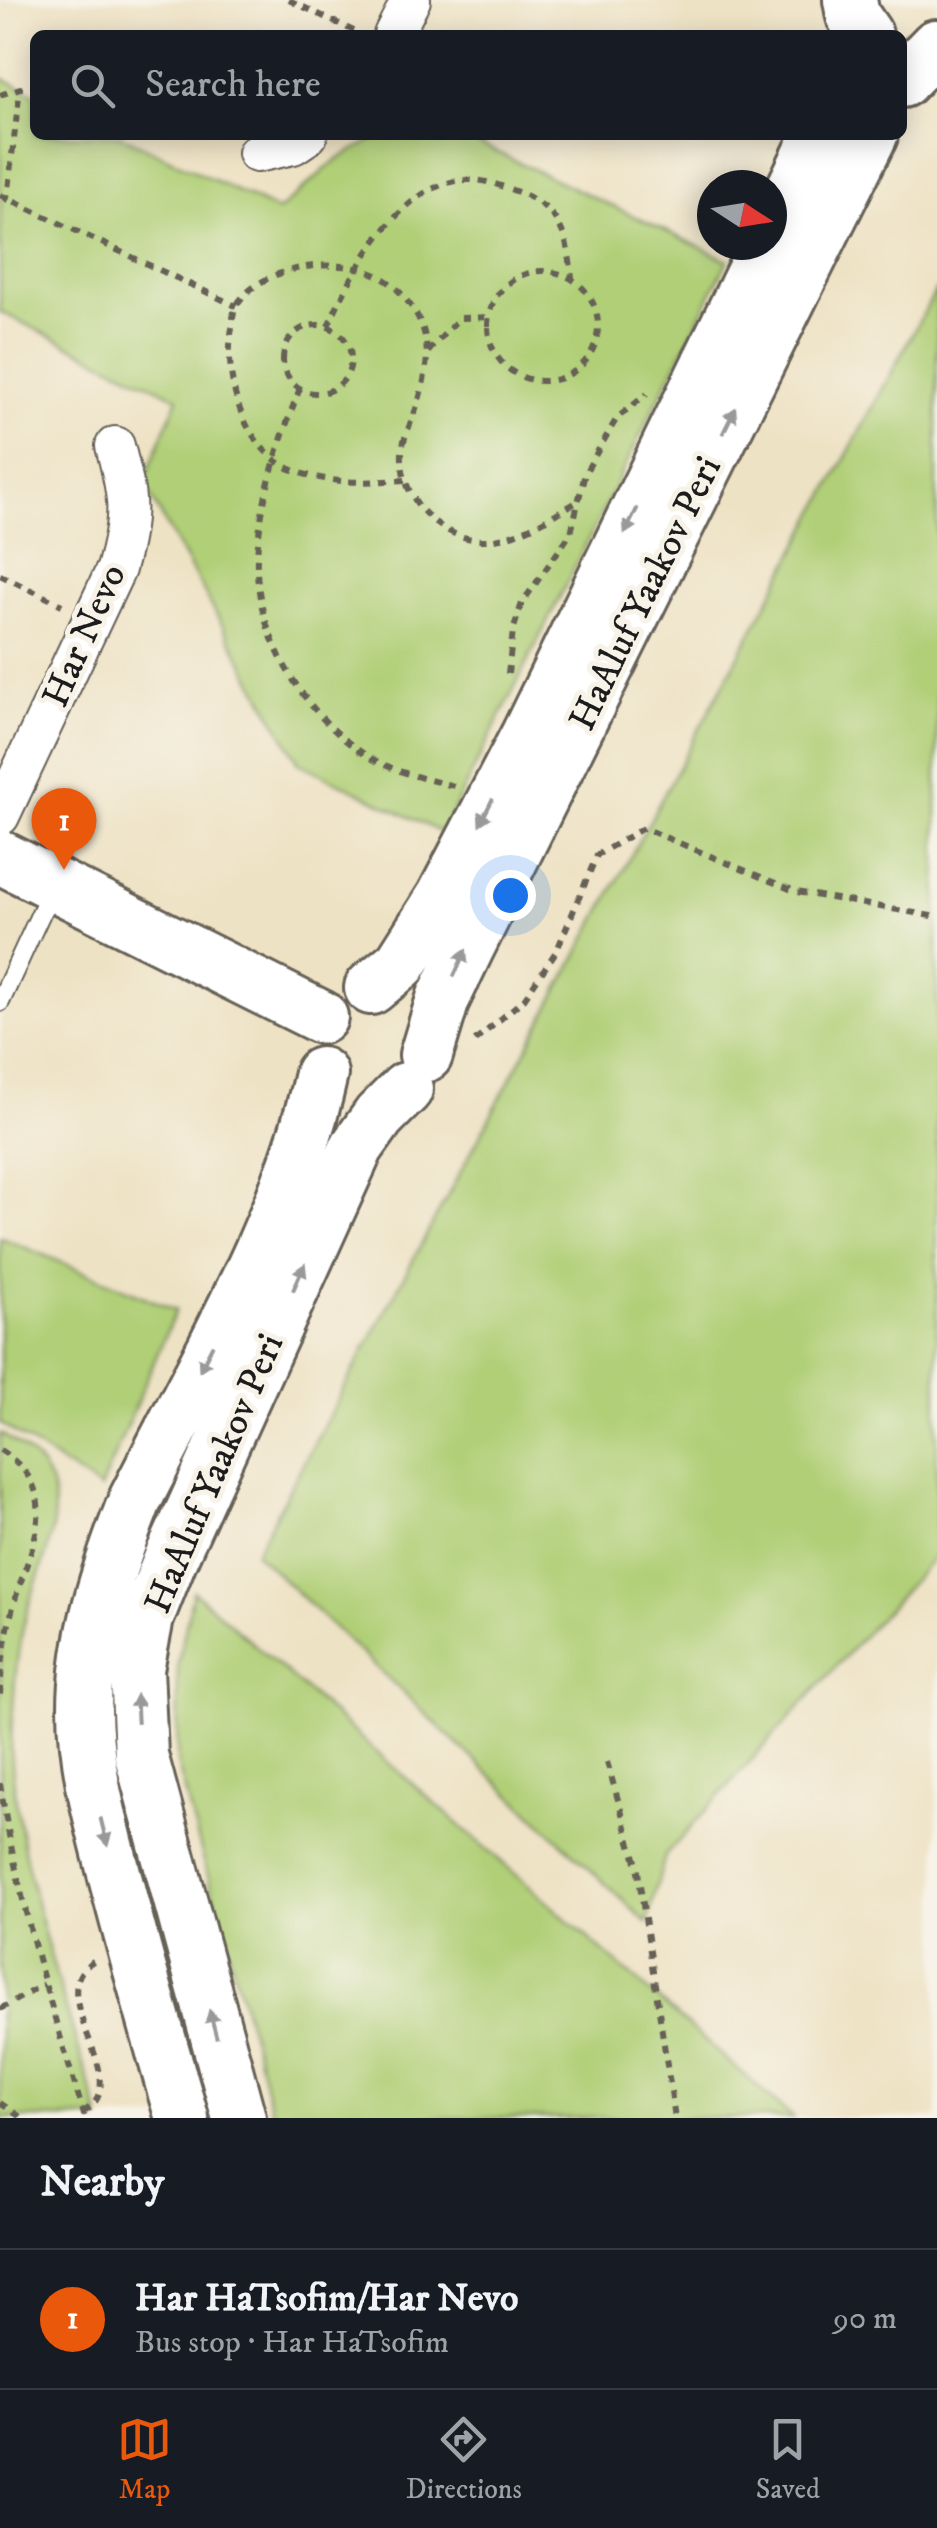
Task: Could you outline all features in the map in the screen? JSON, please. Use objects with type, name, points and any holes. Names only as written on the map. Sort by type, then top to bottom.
[{"type":"street","points":[[396,30],[411,0]]},
{"type":"street","points":[[907,47],[920,52],[936,46]]},
{"type":"street","points":[[907,76],[936,46]]},
{"type":"street","points":[[257,153],[301,140]]},
{"type":"street","points":[[787,201],[817,140]]},
{"type":"street","name":"HaAluf Yaakov Peri","points":[[239,2118],[141,1755],[137,1669],[148,1618],[170,1560],[357,1146],[417,1072],[466,949],[869,140]]},
{"type":"street","name":"HaAluf Yaakov Peri","points":[[371,988],[401,963],[415,944],[495,796],[759,260]]},
{"type":"street","name":"Har Nevo","points":[[0,816],[116,568],[128,526],[126,488],[114,446]]},
{"type":"street","points":[[0,857],[321,1017]]},
{"type":"street","points":[[371,988],[391,992],[407,1002],[419,1017],[426,1036],[417,1072],[389,1099],[350,1099],[333,1090],[320,1074],[314,1056],[314,1036],[321,1017],[342,996],[371,988]]},
{"type":"street","name":"HaAluf Yaakov Peri","points":[[182,2118],[132,1944],[90,1767],[85,1708],[95,1622],[135,1500],[278,1215],[302,1148],[320,1074]]},
{"type":"lane","points":[[0,1002],[54,884]]},
{"type":"path","points":[[289,0],[352,30]]},
{"type":"path","points":[[0,95],[20,88],[0,206]]},
{"type":"path","points":[[328,326],[380,234],[433,187],[462,180],[484,180],[531,197],[548,210],[567,238],[572,278]]},
{"type":"path","points":[[3,197],[236,306]]},
{"type":"path","points":[[405,480],[333,480],[289,469],[265,449],[244,419],[228,370],[236,306],[251,292],[290,270],[329,264],[358,267],[391,283],[404,295],[421,324],[428,352],[420,395],[402,442],[402,464],[416,503],[427,516],[455,534],[489,540],[527,530],[577,502]]},
{"type":"path","points":[[549,270],[572,278],[588,293],[595,306],[598,329],[592,352],[572,373],[553,380],[533,380],[513,372],[493,347],[489,317],[494,301],[516,277],[549,270]]},
{"type":"path","points":[[428,352],[459,318],[489,317]]},
{"type":"path","points":[[305,326],[328,326],[345,338],[350,349],[349,372],[330,391],[318,393],[300,388],[286,374],[283,362],[288,339],[305,326]]},
{"type":"path","points":[[300,388],[268,483],[257,558],[259,587],[276,648],[304,696],[330,726],[362,753],[400,772],[495,796]]},
{"type":"path","points":[[508,679],[513,630],[522,602],[570,532],[585,473],[617,418],[648,394]]},
{"type":"path","points":[[0,575],[92,620]]},
{"type":"path","points":[[417,1072],[448,1064],[524,999],[558,950],[597,854],[643,828],[796,892],[937,917]]},
{"type":"path","points":[[0,1450],[31,1477],[39,1495],[39,1508],[32,1549],[12,1610],[0,1696]]},
{"type":"path","points":[[607,1762],[637,1865],[675,2118]]},
{"type":"path","points":[[0,1782],[10,1845],[44,1984],[84,2115],[94,2106],[101,2088],[74,1990],[78,1974],[89,1962],[132,1944]]},
{"type":"path","points":[[0,2010],[44,1984]]},
{"type":"path","points":[[0,2103],[22,2118]]},
{"type":"green space","points":[[0,77],[30,92],[30,140],[130,140],[278,211],[336,160],[373,140],[471,140],[697,246],[697,260],[728,260],[442,833],[299,763],[143,483],[178,398],[0,312]]},
{"type":"green space","points":[[937,288],[937,1554],[665,1856],[647,1923],[255,1553]]},
{"type":"green space","points":[[0,1237],[176,1310],[100,1489],[0,1423]]},
{"type":"green space","points":[[0,1433],[41,1466],[53,1494],[50,1539],[20,1646],[11,1753],[35,1897],[100,2118],[0,2118]]},
{"type":"green space","points":[[193,1591],[793,2118],[274,2118],[177,1762],[178,1663]]},
{"type":"place","name":"Har HaTsofim/Har Nevo","points":[[64,870]]}]
